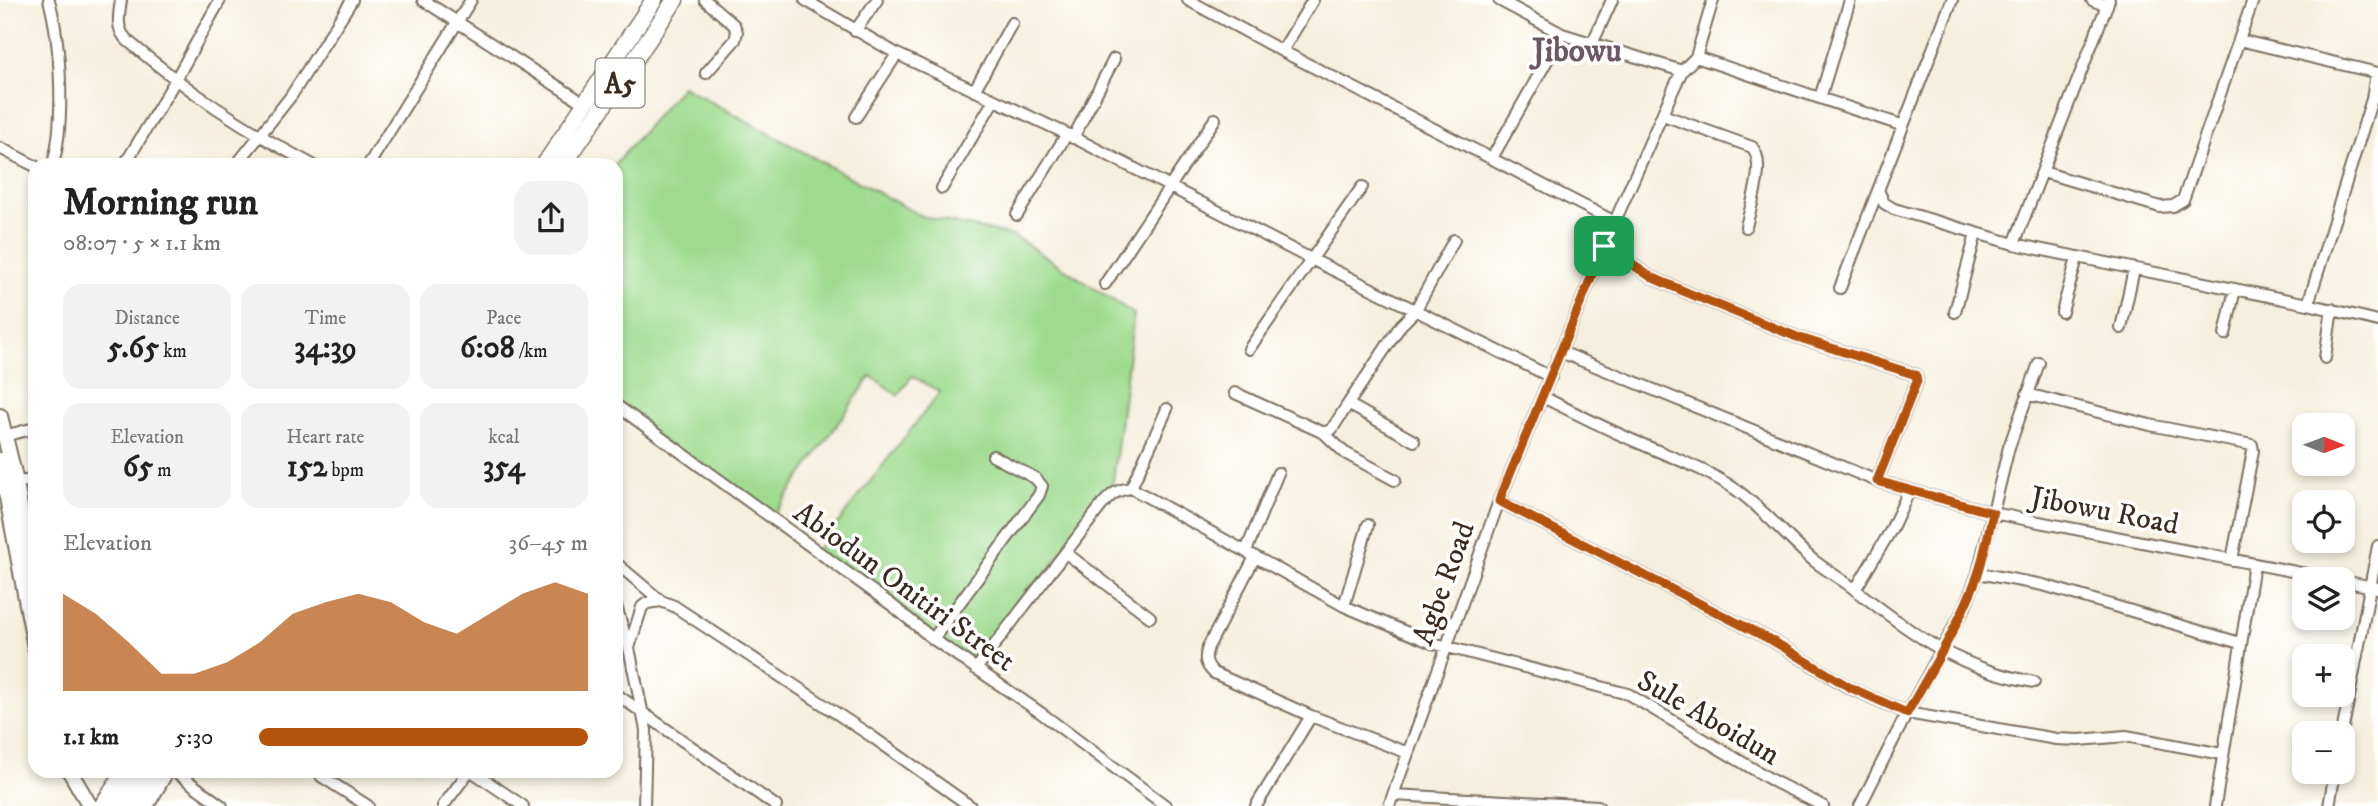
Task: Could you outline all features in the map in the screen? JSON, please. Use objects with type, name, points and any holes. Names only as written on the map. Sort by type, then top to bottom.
[{"type":"highway","name":"A5","points":[[549,158],[654,0]]},
{"type":"highway","name":"A5","points":[[568,158],[675,0]]},
{"type":"highway","points":[[117,806],[136,778]]},
{"type":"highway","points":[[132,806],[151,778]]},
{"type":"main road","points":[[0,416],[16,482],[28,555]]},
{"type":"main road","points":[[0,460],[28,610]]},
{"type":"main road","points":[[71,778],[84,806]]},
{"type":"main road","points":[[72,778],[90,806]]},
{"type":"main road","points":[[101,806],[120,778]]},
{"type":"main road","points":[[146,806],[162,778]]},
{"type":"street","points":[[49,0],[56,37],[60,113],[55,158]]},
{"type":"street","points":[[121,0],[118,26],[121,35],[176,81],[258,136],[300,158]]},
{"type":"street","points":[[129,158],[176,81],[220,0]]},
{"type":"street","points":[[242,158],[291,96],[352,0]]},
{"type":"street","points":[[423,0],[585,104]]},
{"type":"street","points":[[373,158],[471,0]]},
{"type":"street","points":[[705,0],[734,25],[737,32],[734,40],[706,73]]},
{"type":"street","points":[[805,0],[855,32],[897,54],[1070,136],[1550,377]]},
{"type":"street","points":[[855,32],[877,0]]},
{"type":"street","points":[[1188,0],[1615,222]]},
{"type":"street","points":[[1282,51],[1314,0]]},
{"type":"street","points":[[1499,0],[1562,33],[1682,71],[1696,57],[1713,0]]},
{"type":"street","points":[[1592,44],[1612,0]]},
{"type":"street","points":[[1820,98],[1850,0]]},
{"type":"street","points":[[1840,288],[1901,125],[1952,0]]},
{"type":"street","points":[[2014,244],[2108,3],[2092,0]]},
{"type":"street","points":[[2043,172],[2160,207],[2173,206],[2183,200],[2253,0]]},
{"type":"street","points":[[974,91],[1012,23]]},
{"type":"street","points":[[1492,158],[1562,33]]},
{"type":"street","points":[[2239,40],[2377,73],[2372,99],[2308,304]]},
{"type":"street","points":[[856,117],[897,54]]},
{"type":"street","points":[[1696,57],[1901,125]]},
{"type":"street","points":[[1017,215],[1070,136],[1114,59]]},
{"type":"street","name":"Agbe Road","points":[[1391,801],[1499,501],[1604,246],[1682,71]]},
{"type":"street","points":[[942,188],[994,100]]},
{"type":"street","points":[[1663,115],[1752,147],[1757,152],[1759,169],[1746,227]]},
{"type":"street","points":[[1105,284],[1215,119]]},
{"type":"street","points":[[0,148],[28,162]]},
{"type":"street","points":[[1250,348],[1362,187]]},
{"type":"street","points":[[1878,190],[1884,203],[1894,209],[2014,244],[2332,309],[2378,321]]},
{"type":"street","points":[[1955,312],[1976,234]]},
{"type":"street","points":[[1324,433],[1332,429],[1401,324],[1415,311],[1454,240]]},
{"type":"street","points":[[1604,246],[1651,277],[1688,293],[1797,337],[1916,375],[1917,381],[1877,481]]},
{"type":"street","points":[[2062,312],[2077,258]]},
{"type":"street","points":[[2121,328],[2134,269]]},
{"type":"street","points":[[2225,334],[2235,289]]},
{"type":"street","points":[[2325,358],[2332,309]]},
{"type":"street","name":"Jibowu Road","points":[[1561,352],[1877,481],[1909,491],[1993,513],[2292,571]]},
{"type":"street","points":[[1860,806],[1965,607],[1978,573],[2006,457],[2039,363]]},
{"type":"street","points":[[1235,393],[1324,433],[1345,453],[1395,480]]},
{"type":"street","points":[[2027,394],[2150,425],[2252,445],[2232,560]]},
{"type":"street","points":[[1543,397],[1635,442],[1719,478],[1738,491],[1815,562],[1890,618],[1943,651],[1970,666],[2004,677],[2034,682]]},
{"type":"street","points":[[1348,404],[1414,441]]},
{"type":"street","points":[[976,669],[1110,495],[1119,489],[1131,488],[1167,409]]},
{"type":"street","name":"Abiodun Onitiri Street","points":[[623,410],[893,606],[933,639],[1041,713],[1166,806]]},
{"type":"street","points":[[5,436],[28,430]]},
{"type":"street","points":[[933,639],[1039,495],[1042,485],[1035,478],[993,456]]},
{"type":"street","points":[[1278,473],[1251,554],[1208,647],[1206,665],[1214,673],[1311,716],[1408,753]]},
{"type":"street","points":[[16,482],[28,481]]},
{"type":"street","name":"Sule Aboidun","points":[[1131,488],[1344,606],[1446,648],[1628,694],[1775,782],[1823,806]]},
{"type":"street","points":[[1855,590],[1891,530],[1909,491]]},
{"type":"street","points":[[1499,501],[1773,641],[1849,687],[1907,713],[2056,739],[2126,736],[2222,754]]},
{"type":"street","points":[[1344,606],[1368,525]]},
{"type":"street","points":[[2345,721],[2374,587],[2378,546]]},
{"type":"street","points":[[1066,553],[1150,617]]},
{"type":"street","points":[[2215,806],[2254,564]]},
{"type":"street","points":[[623,569],[661,601],[674,606],[871,736],[970,806]]},
{"type":"street","points":[[1978,573],[2043,585],[2241,643]]},
{"type":"street","points":[[2355,583],[2374,587]]},
{"type":"street","points":[[629,648],[642,607],[647,603],[661,601]]},
{"type":"street","points":[[623,629],[646,730],[644,806]]},
{"type":"street","points":[[623,699],[776,806]]},
{"type":"street","points":[[1256,806],[1311,716]]},
{"type":"street","points":[[184,778],[222,806]]},
{"type":"street","points":[[331,778],[368,806]]},
{"type":"street","points":[[443,806],[464,778]]},
{"type":"street","points":[[482,778],[523,806]]},
{"type":"street","points":[[2329,806],[2333,784]]},
{"type":"street","points":[[1391,801],[1598,806]]},
{"type":"green space","points":[[682,86],[921,216],[1014,236],[1134,314],[1113,481],[979,666],[816,551],[940,392],[912,376],[898,395],[871,376],[771,519],[623,413],[623,158],[620,158]]},
{"type":"district","name":"Jibowu","points":[[1577,49]]},
{"type":"route","points":[[1604,246],[1651,277],[1688,293],[1797,337],[1916,375],[1917,381],[1877,481],[1993,513],[1978,573],[1965,607],[1907,713],[1849,687],[1773,641],[1499,501],[1604,246]]}]
